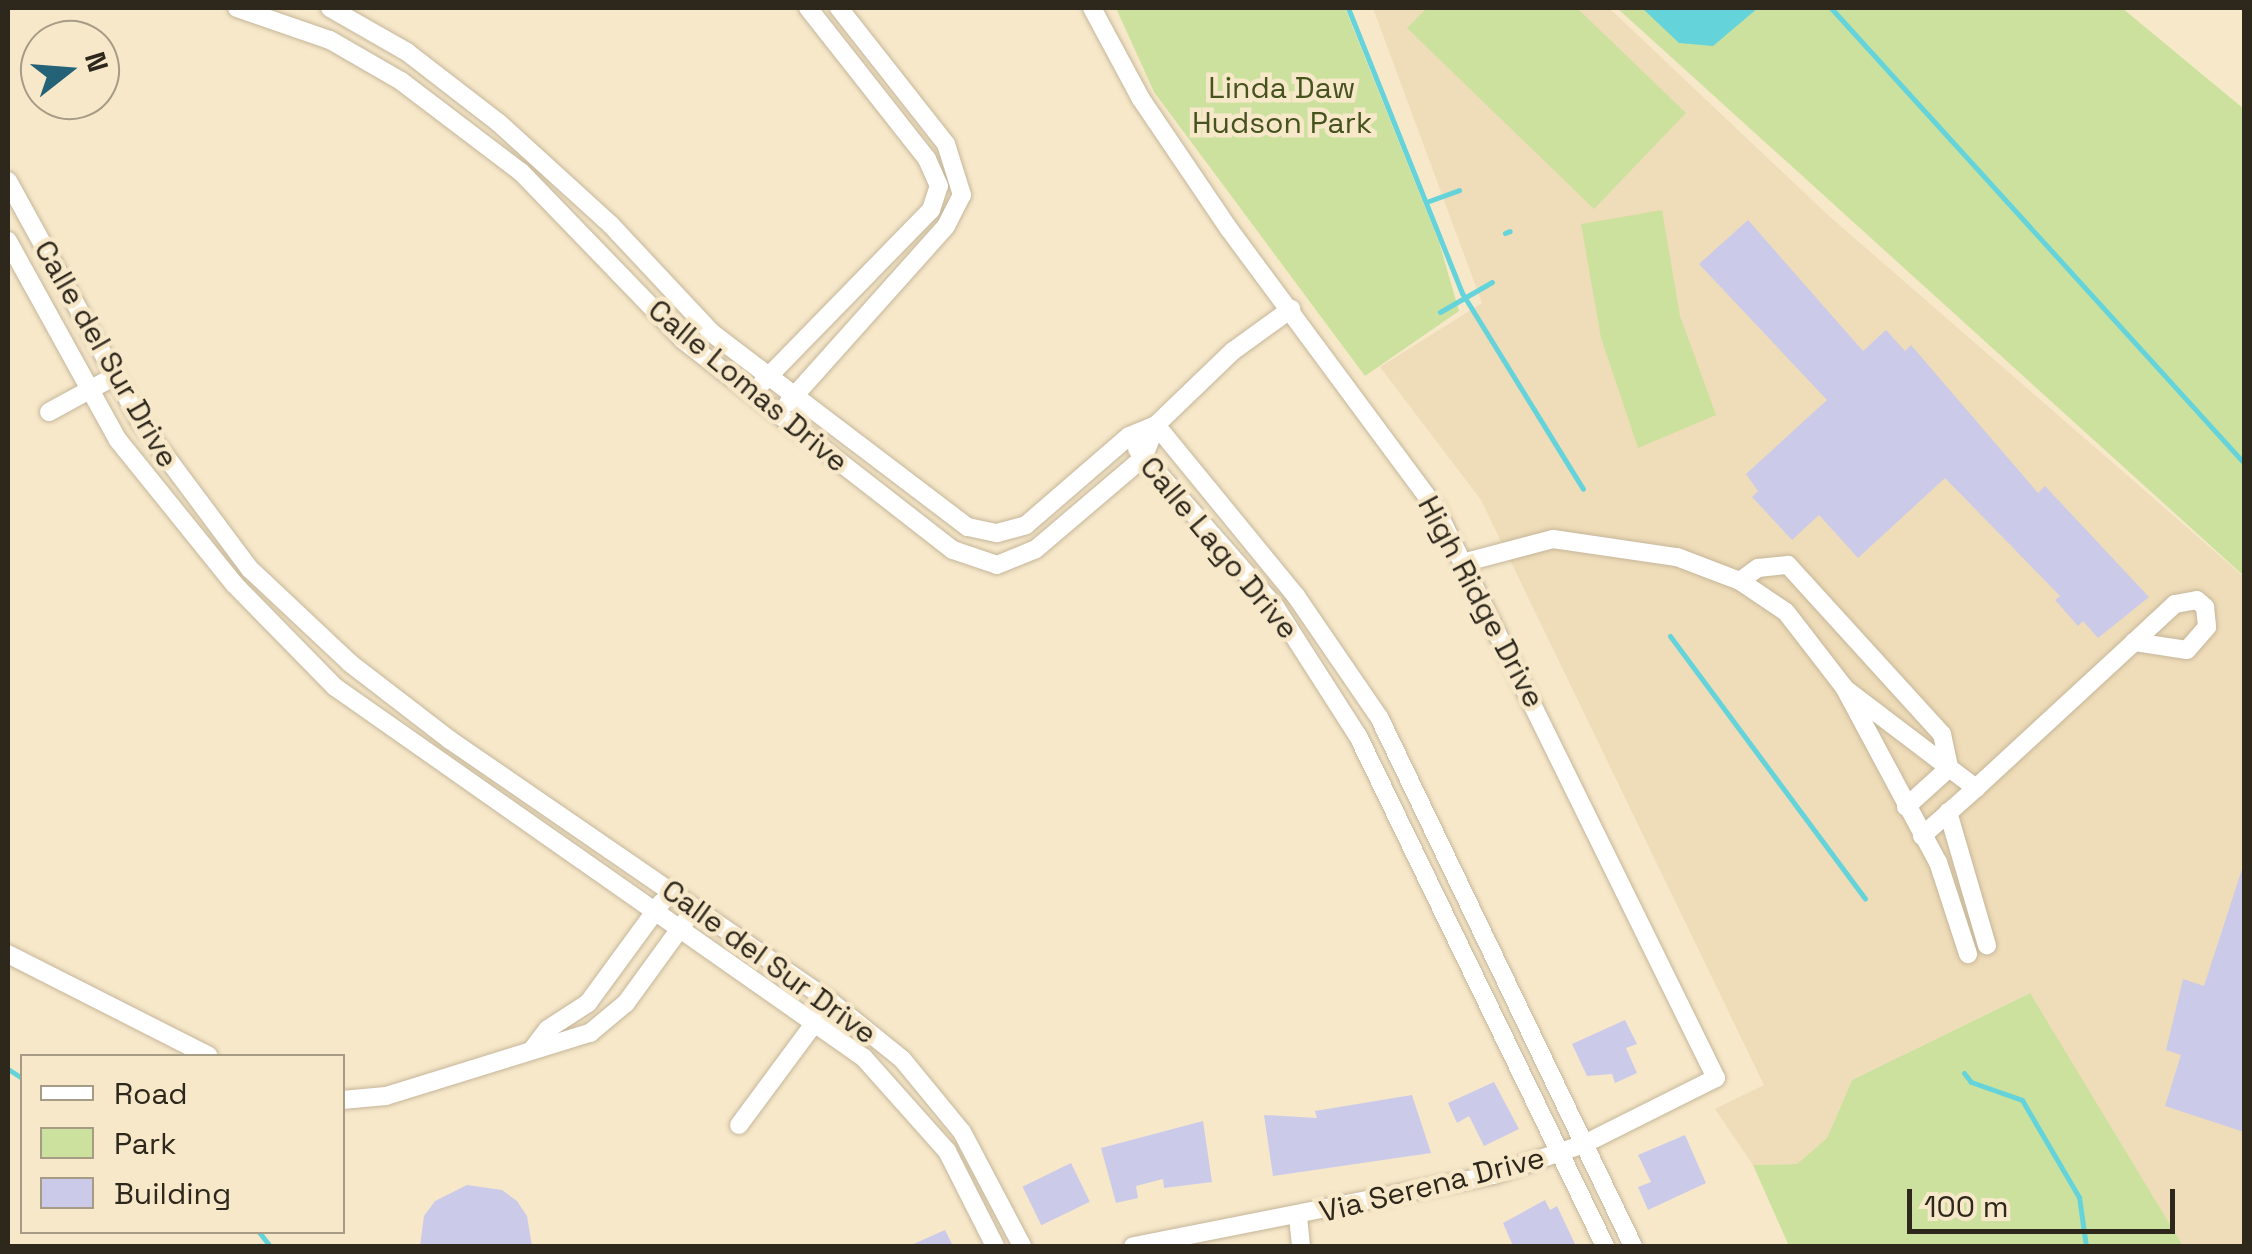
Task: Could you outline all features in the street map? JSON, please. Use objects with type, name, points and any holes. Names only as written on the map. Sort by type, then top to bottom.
[{"type":"street","name":"Calle Lomas Drive","points":[[238,8],[330,40],[401,81],[521,172],[683,340],[953,550],[996,565]]},
{"type":"street","name":"Calle Lomas Drive","points":[[330,8],[407,52],[538,159],[712,333],[968,527],[997,533]]},
{"type":"street","points":[[752,394],[931,210],[939,186],[927,158],[808,8]]},
{"type":"street","points":[[778,414],[946,226],[962,195],[946,144],[840,8]]},
{"type":"street","name":"High Ridge Drive","points":[[1092,8],[1141,100],[1436,509],[1466,562],[1716,1078]]},
{"type":"street","points":[[521,172],[538,159]]},
{"type":"street","name":"Calle del Sur Drive","points":[[8,181],[164,459],[250,568],[350,663],[450,740],[830,1001],[902,1060],[962,1132],[1022,1246]]},
{"type":"street","points":[[939,186],[961,182]]},
{"type":"street","name":"Calle del Sur Drive","points":[[8,241],[118,440],[234,584],[335,687],[817,1020],[923,1120],[969,1190],[995,1246]]},
{"type":"street","points":[[1156,426],[1129,436],[1026,525],[997,533],[996,565],[1036,549],[1143,458],[1156,426],[1233,350],[1290,309]]},
{"type":"street","points":[[48,412],[115,376]]},
{"type":"street","name":"Calle Lago Drive","points":[[1156,426],[1331,647],[1379,717],[1633,1246]]},
{"type":"street","name":"Calle Lago Drive","points":[[1129,436],[1143,458],[1276,608],[1358,736],[1605,1246]]},
{"type":"street","points":[[898,507],[912,485]]},
{"type":"street","points":[[1466,562],[1552,539],[1677,557],[1740,581],[1786,612],[1844,688],[1938,862],[1968,954]]},
{"type":"street","points":[[1740,581],[1758,568],[1788,564],[1942,734],[1949,768]]},
{"type":"street","points":[[234,584],[250,568]]},
{"type":"street","points":[[1922,836],[2175,604],[2197,600],[2206,607],[2207,628],[2187,650],[2134,642]]},
{"type":"street","name":"Calle Lago Drive","points":[[1310,661],[1331,647]]},
{"type":"street","points":[[1844,688],[1976,788]]},
{"type":"street","points":[[436,760],[450,740]]},
{"type":"street","points":[[1906,807],[1949,768]]},
{"type":"street","points":[[1948,812],[1987,945]]},
{"type":"street","points":[[532,1050],[616,970],[668,890]]},
{"type":"street","points":[[1443,911],[1467,900]]},
{"type":"street","points":[[345,1100],[386,1096],[590,1033],[626,1004],[694,908]]},
{"type":"street","points":[[8,954],[204,1054]]},
{"type":"street","points":[[739,1125],[830,1001]]},
{"type":"street","points":[[576,1011],[590,1033]]},
{"type":"street","name":"Via Serena Drive","points":[[1133,1246],[1298,1217],[1492,1175],[1584,1144],[1716,1078]]},
{"type":"street","points":[[1298,1217],[1301,1246]]},
{"type":"shaded area","points":[[1373,8],[1609,8],[1829,216],[2244,577],[2244,1246],[2183,1246],[2029,993],[1852,1080],[1827,1138],[1797,1164],[1753,1165],[1715,1109],[1764,1085],[1481,500],[1380,367],[1482,303]]},
{"type":"green space","name":"Linda Daw Hudson Park","points":[[1116,8],[1345,8],[1439,242],[1459,311],[1365,376],[1154,92]]},
{"type":"green space","points":[[1427,8],[1577,8],[1686,113],[1594,209],[1407,28]]},
{"type":"green space","points":[[1617,8],[2122,8],[2244,109],[2244,576]]},
{"type":"green space","points":[[1662,210],[1680,316],[1716,415],[1638,448],[1601,338],[1581,224]]},
{"type":"green space","points":[[2030,993],[2183,1246],[1789,1246],[1753,1165],[1797,1164],[1827,1138],[1852,1080]]},
{"type":"water","points":[[1642,8],[1758,8],[1713,46],[1679,43]]},
{"type":"building","points":[[1748,220],[1863,351],[1886,330],[1905,351],[1911,345],[2038,493],[2045,486],[2149,597],[2098,638],[2083,621],[2078,626],[2055,600],[2060,596],[1945,478],[1858,558],[1819,515],[1792,540],[1752,497],[1758,491],[1746,474],[1827,400],[1699,264]]},
{"type":"building","points":[[2242,869],[2244,1132],[2165,1106],[2181,1055],[2166,1050],[2183,979],[2204,986]]},
{"type":"building","points":[[1625,1020],[1637,1044],[1626,1048],[1637,1073],[1615,1083],[1612,1074],[1587,1076],[1572,1044]]},
{"type":"building","points":[[1494,1082],[1519,1129],[1484,1146],[1469,1116],[1457,1123],[1448,1103]]},
{"type":"building","points":[[1412,1095],[1431,1153],[1273,1176],[1264,1115],[1317,1118],[1315,1111]]},
{"type":"building","points":[[1203,1121],[1212,1182],[1164,1188],[1163,1179],[1136,1186],[1138,1198],[1116,1203],[1101,1148]]},
{"type":"building","points":[[1685,1135],[1706,1183],[1648,1210],[1638,1187],[1651,1182],[1638,1155]]},
{"type":"building","points":[[1071,1163],[1090,1202],[1041,1225],[1022,1187]]},
{"type":"building","points":[[467,1185],[502,1190],[517,1201],[527,1216],[532,1246],[420,1246],[424,1216],[435,1201]]},
{"type":"building","points":[[1545,1200],[1550,1210],[1557,1206],[1576,1246],[1513,1246],[1503,1223]]},
{"type":"building","points":[[945,1230],[953,1246],[909,1246]]},
{"type":"waterway","points":[[1348,8],[1462,293],[1583,489]]},
{"type":"waterway","points":[[1831,8],[2244,463]]},
{"type":"waterway","points":[[1429,201],[1459,190]]},
{"type":"waterway","points":[[1505,233],[1510,231]]},
{"type":"waterway","points":[[1440,312],[1492,282]]},
{"type":"waterway","points":[[1670,636],[1865,899]]},
{"type":"waterway","points":[[8,1069],[20,1077]]},
{"type":"waterway","points":[[1964,1073],[1971,1082],[2022,1100],[2079,1197],[2086,1246]]},
{"type":"waterway","points":[[261,1234],[270,1246]]}]
